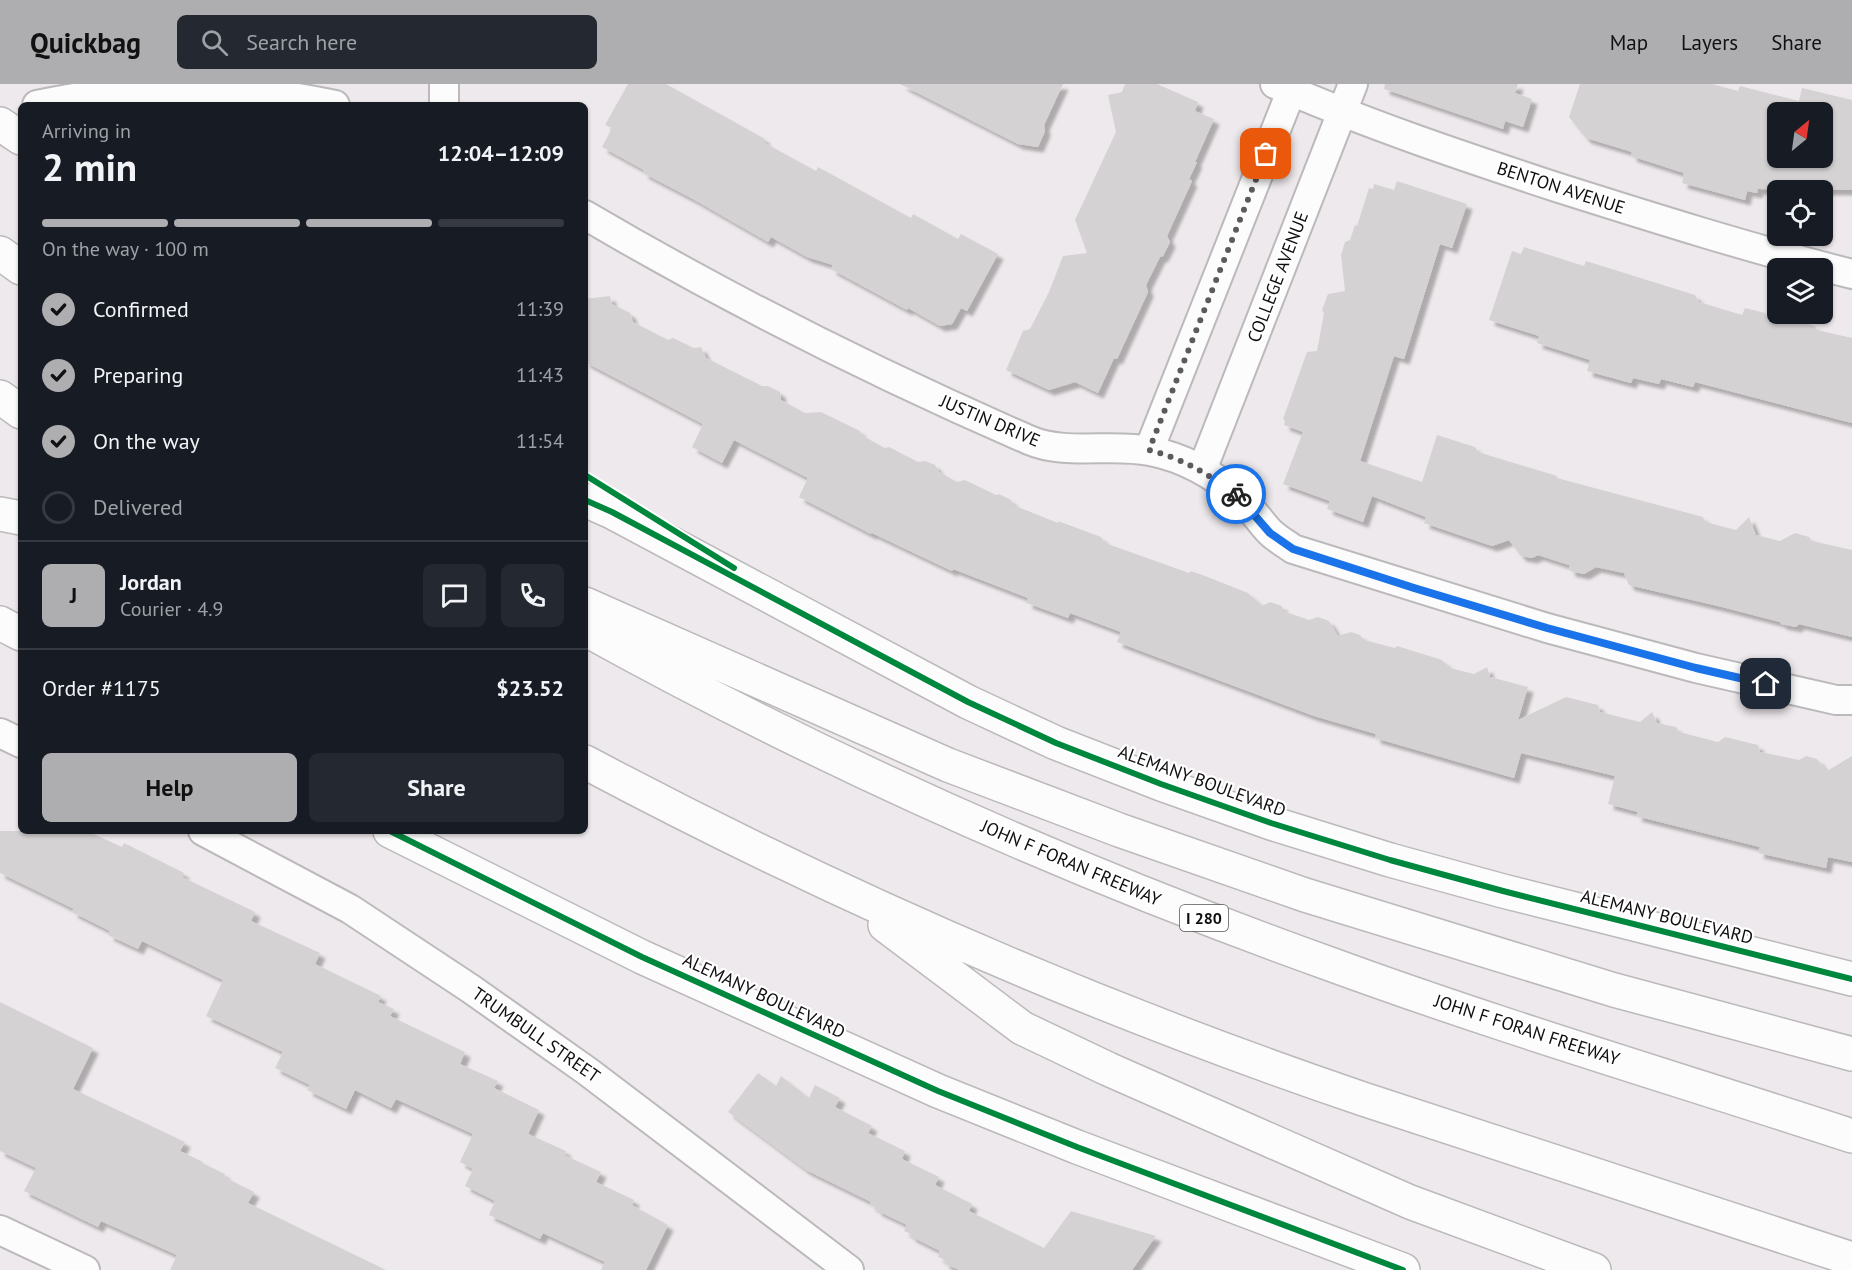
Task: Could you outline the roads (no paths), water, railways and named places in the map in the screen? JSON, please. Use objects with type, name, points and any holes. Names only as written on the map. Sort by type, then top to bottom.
[{"type":"main road","points":[[0,124],[18,136]]},
{"type":"main road","points":[[0,252],[18,266]]},
{"type":"main road","points":[[0,397],[18,410]]},
{"type":"main road","points":[[588,477],[861,647]]},
{"type":"main road","name":"ALEMANY BOULEVARD","points":[[588,501],[612,512],[861,647],[968,702],[1056,743],[1271,823],[1390,860],[1852,980]]},
{"type":"main road","points":[[0,514],[18,517]]},
{"type":"main road","points":[[588,605],[948,765],[1119,830],[1305,895],[1614,990],[1852,1054]]},
{"type":"main road","points":[[0,623],[18,632]]},
{"type":"main road","name":"JOHN F FORAN FREEWAY","points":[[588,630],[690,685],[822,751],[966,818],[1184,910],[1408,992],[1852,1136]]},
{"type":"main road","points":[[588,764],[709,826],[834,886],[1005,963],[1140,1018],[1289,1074],[1450,1129],[1852,1259]]},
{"type":"main road","name":"ALEMANY BOULEVARD","points":[[396,834],[642,957],[938,1091],[1077,1147],[1403,1270]]},
{"type":"main road","points":[[834,886],[1022,1028],[1118,1074],[1410,1202],[1594,1270]]},
{"type":"street","points":[[444,84],[444,102]]},
{"type":"street","name":"COLLEGE AVENUE","points":[[1202,470],[1353,84]]},
{"type":"street","points":[[51,102],[135,88],[197,86],[279,93],[321,102]]},
{"type":"street","points":[[1149,450],[1287,86]]},
{"type":"street","name":"BENTON AVENUE","points":[[1287,86],[1342,112],[1499,168],[1784,257],[1852,274]]},
{"type":"street","points":[[0,117],[18,111]]},
{"type":"street","name":"JUSTIN DRIVE","points":[[588,217],[671,266],[800,333],[1033,442],[1063,448],[1106,447],[1149,450],[1176,458],[1202,470],[1239,496],[1270,533],[1293,549],[1558,631],[1708,671],[1836,700],[1852,700]]},
{"type":"street","points":[[0,733],[18,742]]},
{"type":"street","name":"TRUMBULL STREET","points":[[209,834],[350,909],[471,989],[587,1071],[849,1270]]},
{"type":"street","points":[[0,1230],[85,1270]]}]
